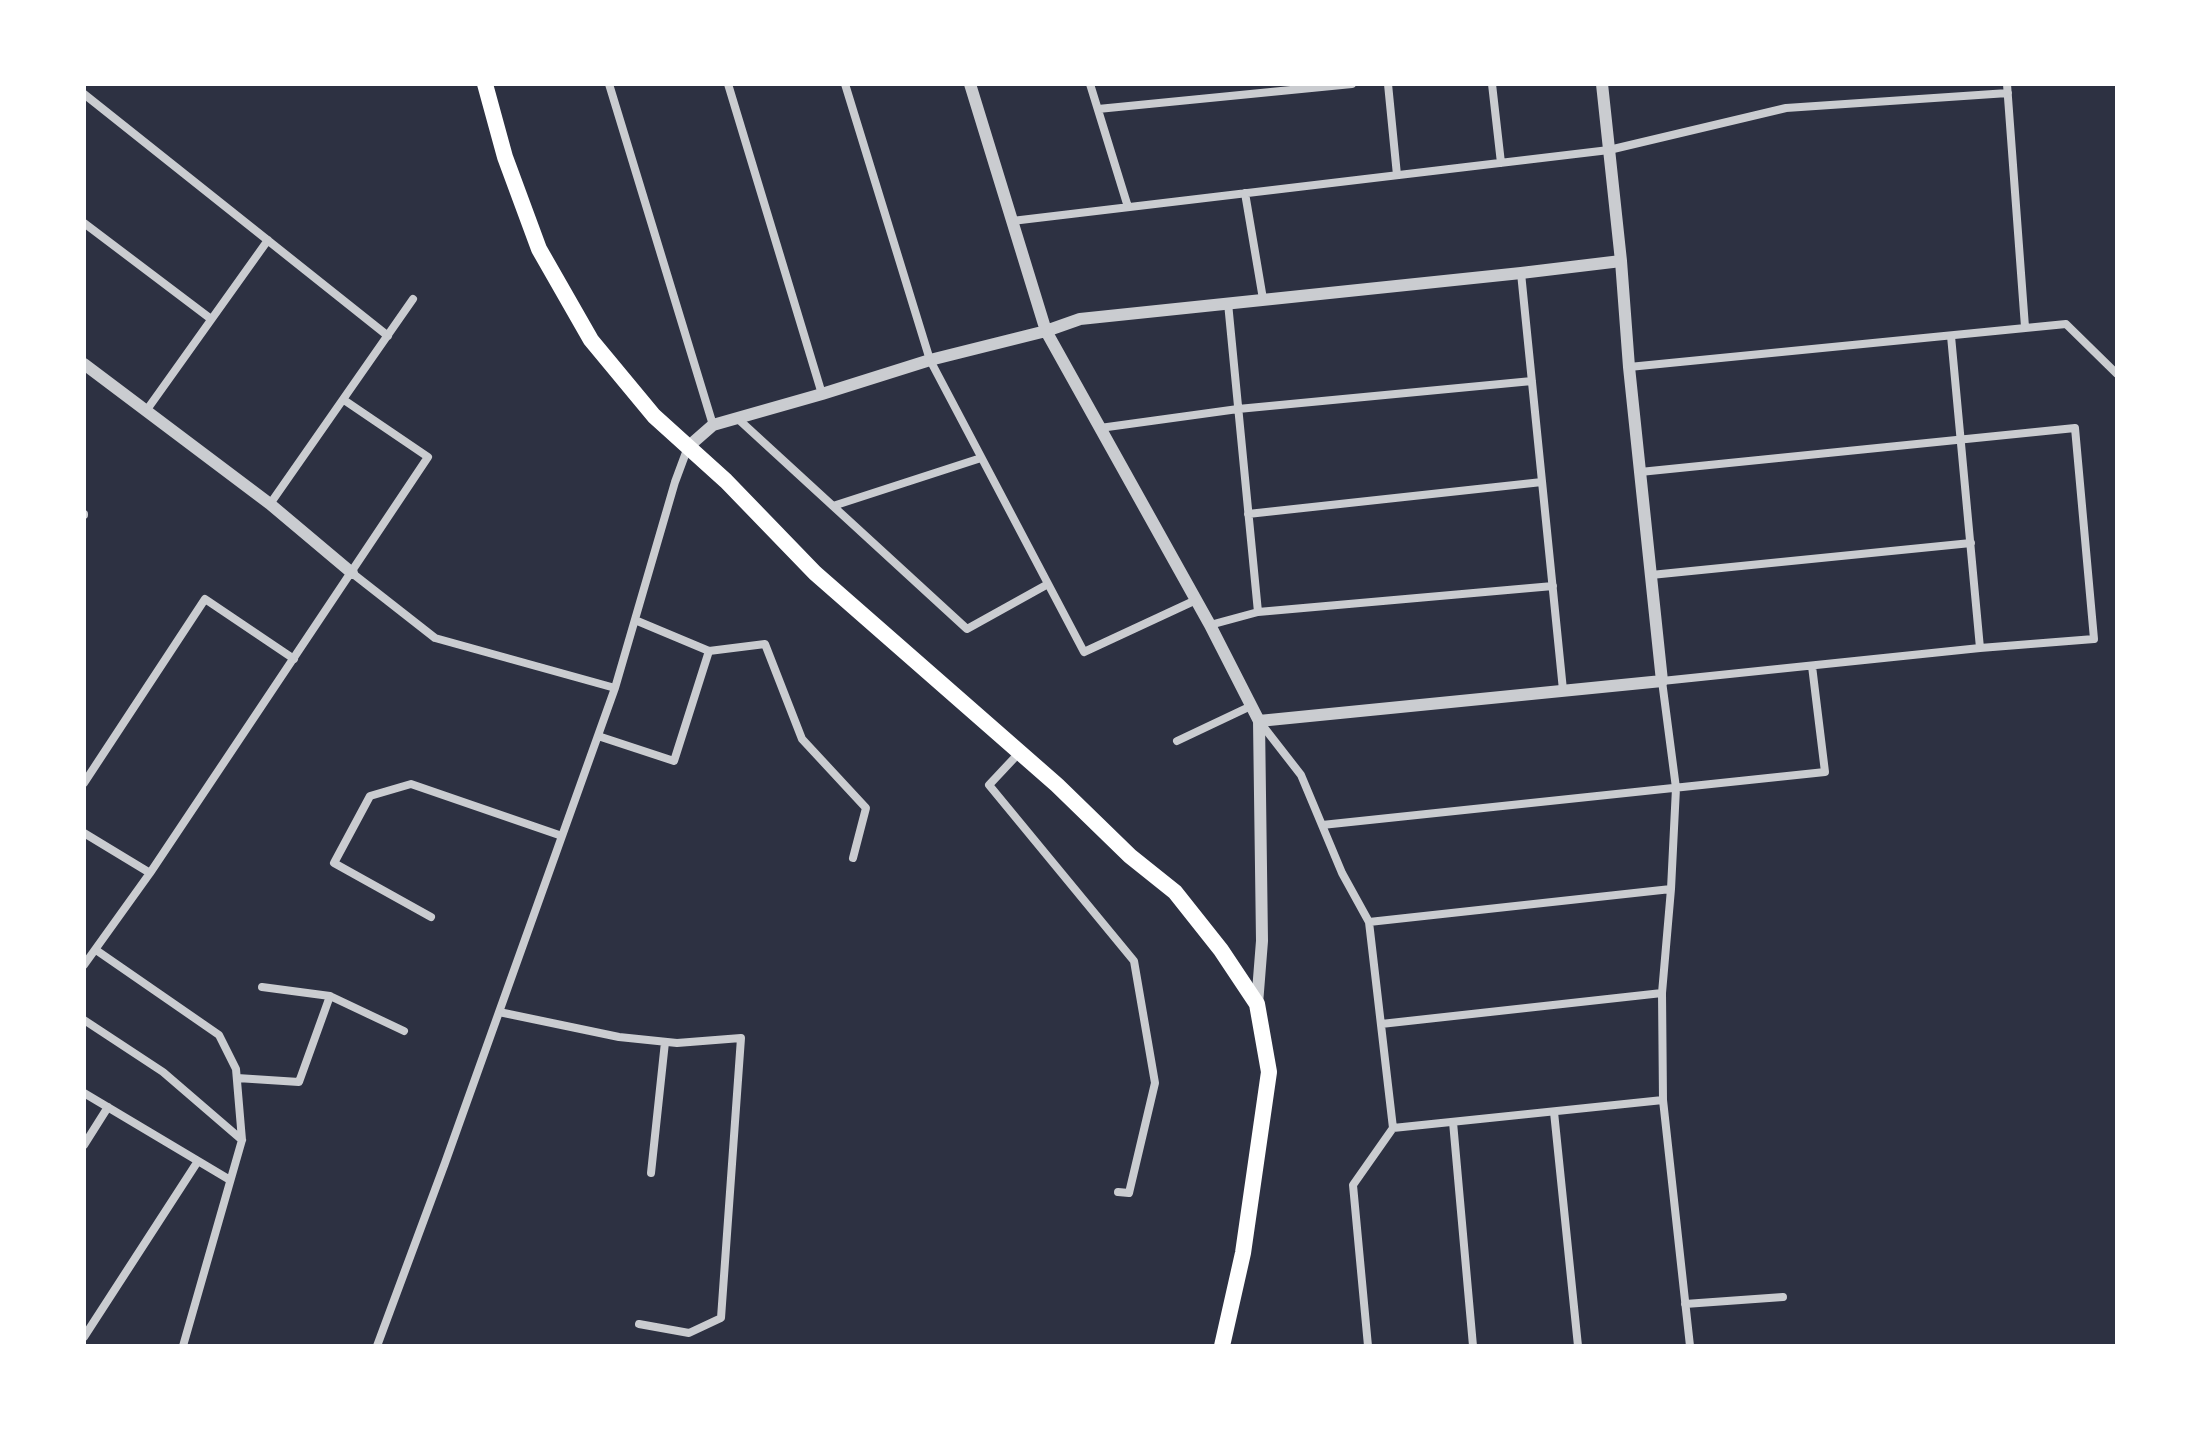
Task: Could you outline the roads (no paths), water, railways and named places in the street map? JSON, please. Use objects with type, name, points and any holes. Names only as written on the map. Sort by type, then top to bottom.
[{"type":"highway","points":[[485,84],[505,157],[539,249],[591,340],[654,416],[689,446],[815,573],[1057,785],[1130,856],[1175,892],[1221,950],[1257,1004],[1269,1072],[1243,1253],[1222,1346]]},
{"type":"street","points":[[609,84],[713,425]]},
{"type":"street","points":[[728,84],[822,394]]},
{"type":"street","points":[[845,84],[930,360],[1084,652],[1196,600]]},
{"type":"street","points":[[970,84],[1046,331],[1210,625],[1259,721],[1301,775],[1342,873],[1369,922],[1393,1128],[1353,1185],[1368,1346]]},
{"type":"street","points":[[1090,84],[1128,207]]},
{"type":"street","points":[[1098,109],[1352,84]]},
{"type":"street","points":[[1388,84],[1397,175]]},
{"type":"street","points":[[1492,84],[1501,163]]},
{"type":"street","points":[[1602,84],[1640,472],[1676,788],[1662,993],[1663,1100],[1690,1346]]},
{"type":"street","points":[[1012,221],[1609,150],[1786,108],[2008,88],[2025,327]]},
{"type":"street","points":[[84,94],[388,336]]},
{"type":"street","points":[[1245,193],[1263,299]]},
{"type":"street","points":[[84,223],[211,319]]},
{"type":"street","points":[[146,411],[268,240]]},
{"type":"street","points":[[377,1346],[615,688],[675,482],[689,446],[713,425],[1080,319],[1621,261]]},
{"type":"street","points":[[1521,273],[1563,690]]},
{"type":"street","points":[[270,504],[413,299]]},
{"type":"street","points":[[1228,303],[1258,612]]},
{"type":"street","points":[[1629,367],[2066,324],[2117,374]]},
{"type":"street","points":[[1951,336],[1980,648]]},
{"type":"street","points":[[84,364],[270,504],[435,638],[615,688]]},
{"type":"street","points":[[1100,428],[1238,409],[1532,381]]},
{"type":"street","points":[[84,965],[150,873],[428,457],[344,400]]},
{"type":"street","points":[[737,418],[967,629],[1048,584]]},
{"type":"street","points":[[1259,721],[2094,639],[2075,428],[1640,472]]},
{"type":"street","points":[[833,506],[981,458]]},
{"type":"street","points":[[1248,514],[1542,482]]},
{"type":"street","points":[[1651,575],[1971,543]]},
{"type":"street","points":[[1210,625],[1258,612],[1553,586]]},
{"type":"street","points":[[84,783],[205,599],[294,659]]},
{"type":"street","points":[[635,620],[709,651],[765,644],[802,739],[866,808],[853,858]]},
{"type":"street","points":[[598,736],[674,761],[709,651]]},
{"type":"street","points":[[1322,825],[1825,772],[1812,666]]},
{"type":"street","points":[[1177,741],[1251,706]]},
{"type":"street","points":[[1257,1004],[1262,941],[1259,721]]},
{"type":"street","points":[[1019,753],[989,785],[1134,961],[1155,1083],[1129,1193],[1118,1192]]},
{"type":"street","points":[[431,917],[334,863],[370,796],[411,784],[562,836]]},
{"type":"street","points":[[84,833],[150,873]]},
{"type":"street","points":[[1369,922],[1671,889]]},
{"type":"street","points":[[96,950],[219,1035],[236,1069],[242,1140],[183,1346]]},
{"type":"street","points":[[262,987],[330,996],[404,1031]]},
{"type":"street","points":[[1381,1024],[1662,993]]},
{"type":"street","points":[[237,1078],[299,1082],[330,996]]},
{"type":"street","points":[[499,1012],[619,1037],[665,1042],[741,1038],[721,1318],[689,1333],[639,1324]]},
{"type":"street","points":[[84,1020],[163,1072],[242,1140]]},
{"type":"street","points":[[651,1173],[665,1042]]},
{"type":"street","points":[[84,1093],[230,1180]]},
{"type":"street","points":[[1393,1128],[1663,1100]]},
{"type":"street","points":[[84,1145],[108,1107]]},
{"type":"street","points":[[1554,1112],[1578,1346]]},
{"type":"street","points":[[1453,1122],[1473,1346]]},
{"type":"street","points":[[84,1337],[198,1161]]},
{"type":"street","points":[[1685,1304],[1783,1297]]}]
